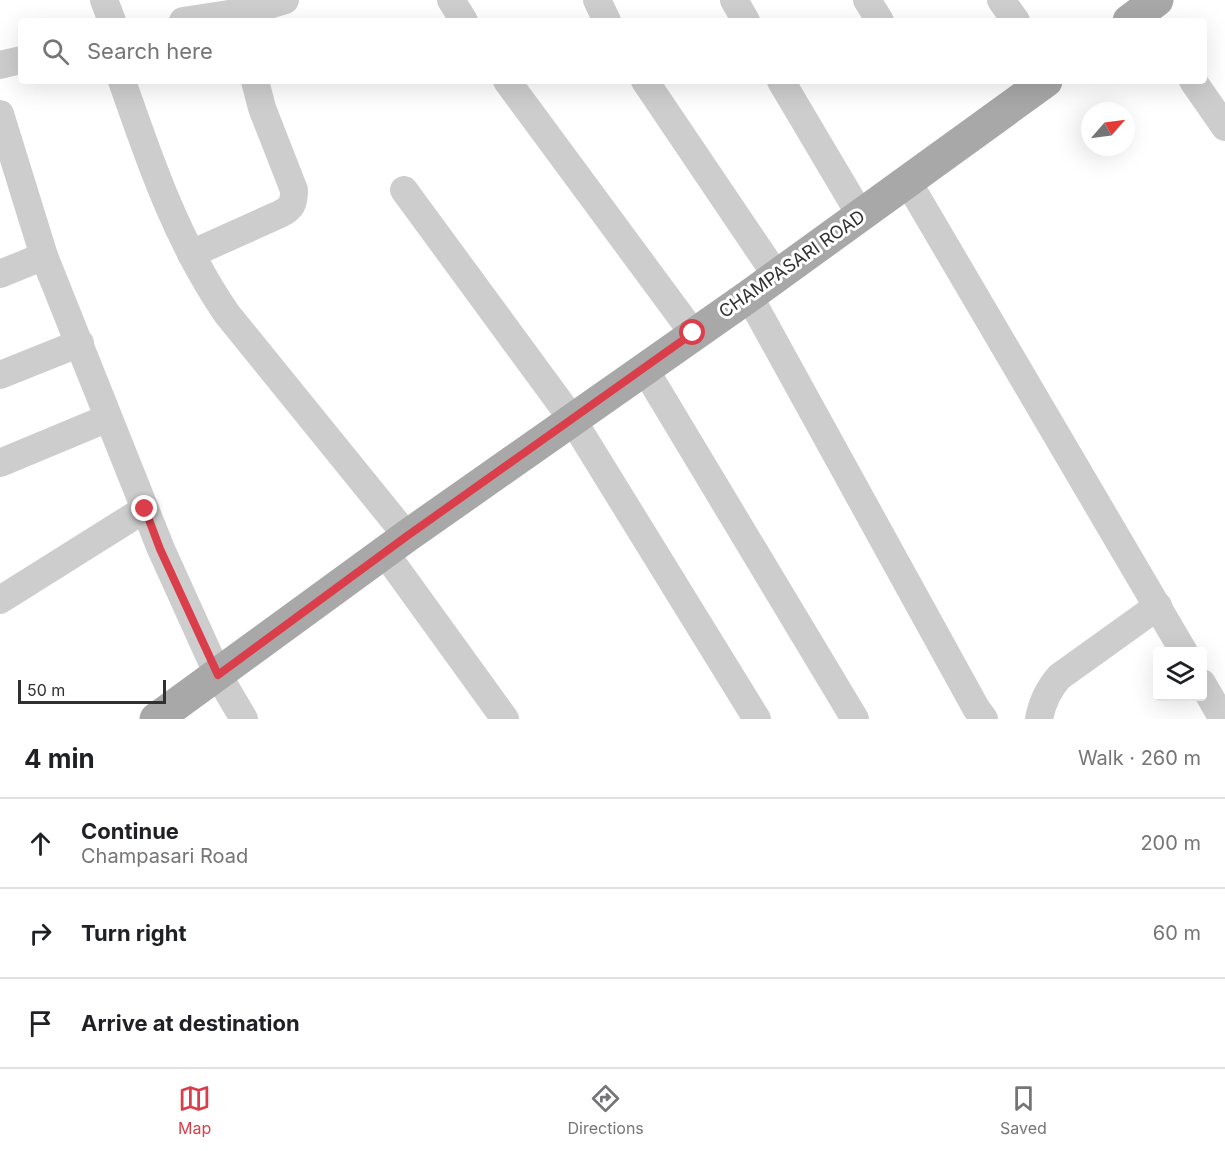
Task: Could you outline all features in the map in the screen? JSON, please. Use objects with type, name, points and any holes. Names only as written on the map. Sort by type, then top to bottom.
[{"type":"main road","name":"CHAMPASARI ROAD","points":[[156,719],[396,544],[693,333],[749,296],[1042,84]]},
{"type":"street","points":[[104,0],[111,18]]},
{"type":"street","points":[[223,18],[250,16],[285,0]]},
{"type":"street","points":[[451,0],[462,18]]},
{"type":"street","points":[[597,0],[606,18]]},
{"type":"street","points":[[734,0],[744,18]]},
{"type":"street","points":[[867,0],[878,18]]},
{"type":"street","points":[[1002,0],[1014,18]]},
{"type":"street","points":[[0,65],[18,61]]},
{"type":"street","points":[[123,84],[150,161],[205,282],[396,544],[505,719]]},
{"type":"street","points":[[191,254],[280,214],[289,209],[294,201],[294,190],[261,108],[256,84]]},
{"type":"street","points":[[509,84],[693,333]]},
{"type":"street","points":[[647,84],[776,275]]},
{"type":"street","points":[[783,84],[861,216]]},
{"type":"street","points":[[1195,84],[1225,127]]},
{"type":"street","points":[[0,114],[44,256],[160,549],[218,675],[244,719]]},
{"type":"street","points":[[908,182],[1182,647]]},
{"type":"street","points":[[404,189],[572,419],[757,719]]},
{"type":"street","points":[[0,274],[44,256]]},
{"type":"street","points":[[749,296],[984,719]]},
{"type":"street","points":[[0,375],[80,343]]},
{"type":"street","points":[[644,368],[855,719]]},
{"type":"street","points":[[0,463],[108,418]]},
{"type":"street","points":[[0,600],[145,509]]},
{"type":"street","points":[[1040,719],[1041,708],[1049,689],[1059,677],[1158,606]]},
{"type":"street","points":[[1207,690],[1223,719]]},
{"type":"route","points":[[145,509],[160,549],[218,675],[407,536],[693,333]]}]
